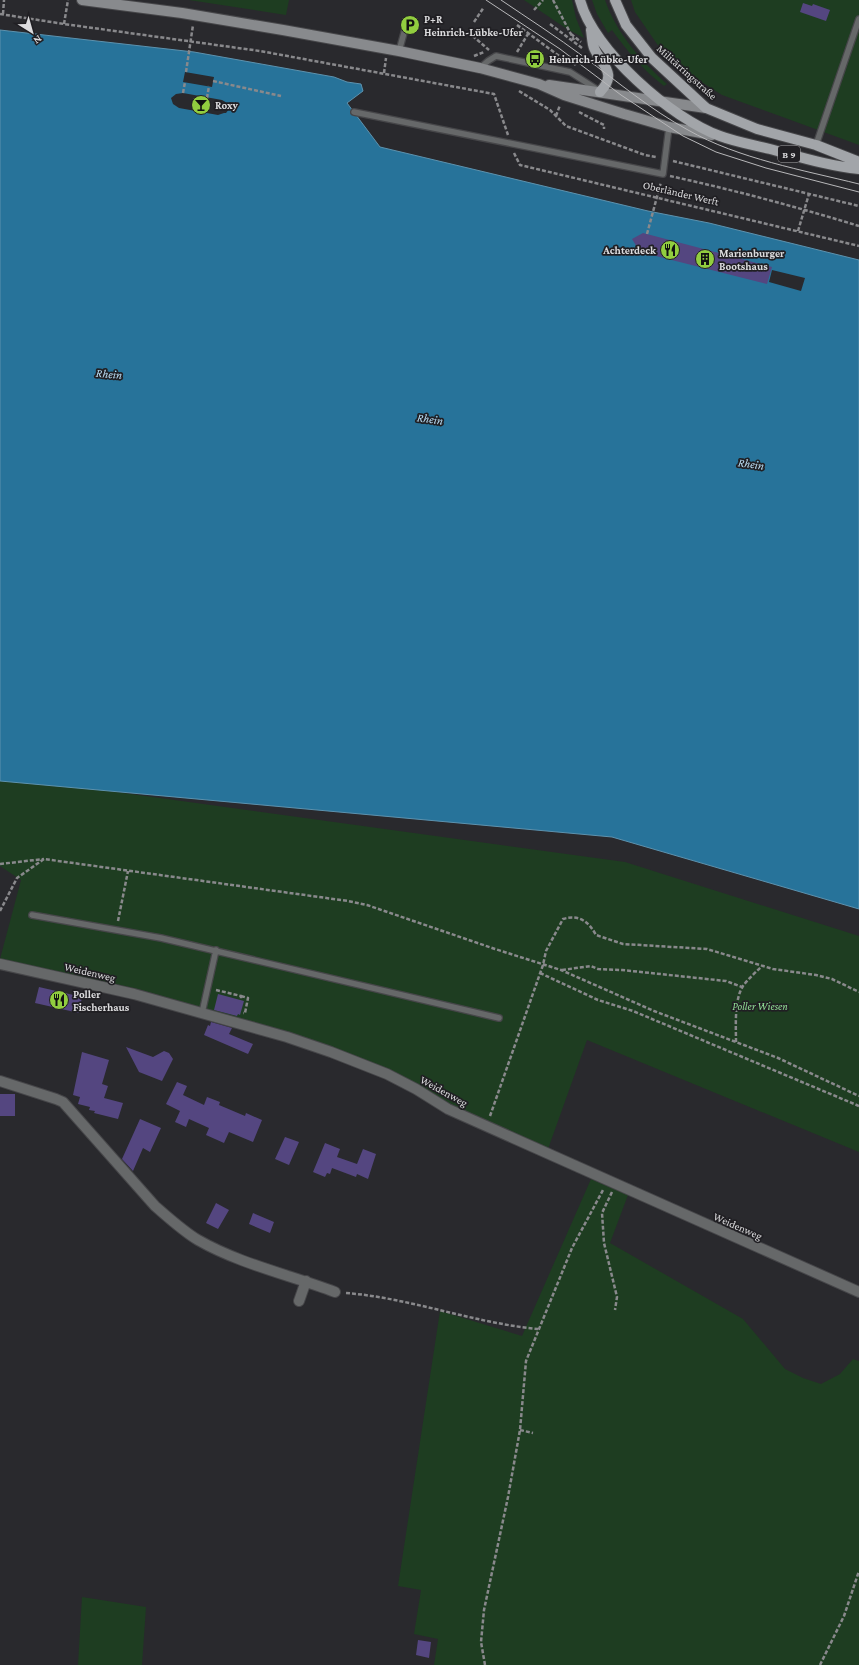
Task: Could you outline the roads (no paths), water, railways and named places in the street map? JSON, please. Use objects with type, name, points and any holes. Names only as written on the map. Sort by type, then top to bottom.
[{"type":"main road","points":[[82,0],[182,12],[400,51],[480,68],[539,84],[662,100],[706,108]]},
{"type":"main road","name":"B 9","points":[[580,0],[589,24],[594,48],[607,68],[609,76],[607,85],[600,92]]},
{"type":"main road","name":"Militärringstraße","points":[[615,0],[626,26],[652,58],[706,108],[757,129],[816,145],[859,162]]},
{"type":"main road","name":"B 9","points":[[589,24],[616,59],[636,80],[681,116],[719,136],[832,166],[859,169]]},
{"type":"main road","points":[[539,84],[564,95],[669,126],[719,136]]},
{"type":"street","name":"Weidenweg","points":[[0,964],[134,994],[287,1037],[387,1074],[416,1089],[448,1110],[859,1292]]},
{"type":"street","points":[[0,1081],[56,1098],[63,1102],[78,1123],[156,1206],[172,1221],[198,1240],[230,1256],[335,1292]]},
{"type":"street","points":[[299,1301],[306,1281]]},
{"type":"lane","points":[[816,145],[859,19]]},
{"type":"lane","points":[[400,51],[407,22]]},
{"type":"lane","points":[[480,68],[496,56],[570,72],[600,92]]},
{"type":"lane","name":"Oberländer Werft","points":[[354,112],[663,174],[669,126]]},
{"type":"lane","points":[[32,916],[117,929],[216,950],[499,1018]]},
{"type":"lane","points":[[202,1013],[216,950]]},
{"type":"water","name":"Rhein","points":[[0,30],[194,52],[334,77],[347,82],[361,84],[363,91],[347,103],[380,147],[648,211],[709,223],[859,260],[859,909],[612,837],[0,781]]},
{"type":"tram line","points":[[486,0],[560,49],[621,95],[683,136],[716,152],[766,168],[859,192]]},
{"type":"tram line","points":[[501,0],[553,35],[648,105],[688,130],[728,149],[772,163],[859,184]]},
{"type":"place","name":"P+R Heinrich-Lübke-Ufer","points":[[410,25]]},
{"type":"place","name":"Heinrich-Lübke-Ufer","points":[[535,59]]},
{"type":"place","name":"Roxy","points":[[201,105]]},
{"type":"place","name":"Achterdeck","points":[[670,250]]},
{"type":"place","name":"Marienburger Bootshaus","points":[[705,259]]},
{"type":"place","name":"Poller Fischerhaus","points":[[59,1000]]},
{"type":"park label","name":"Poller Wiesen","points":[[760,1006]]}]
